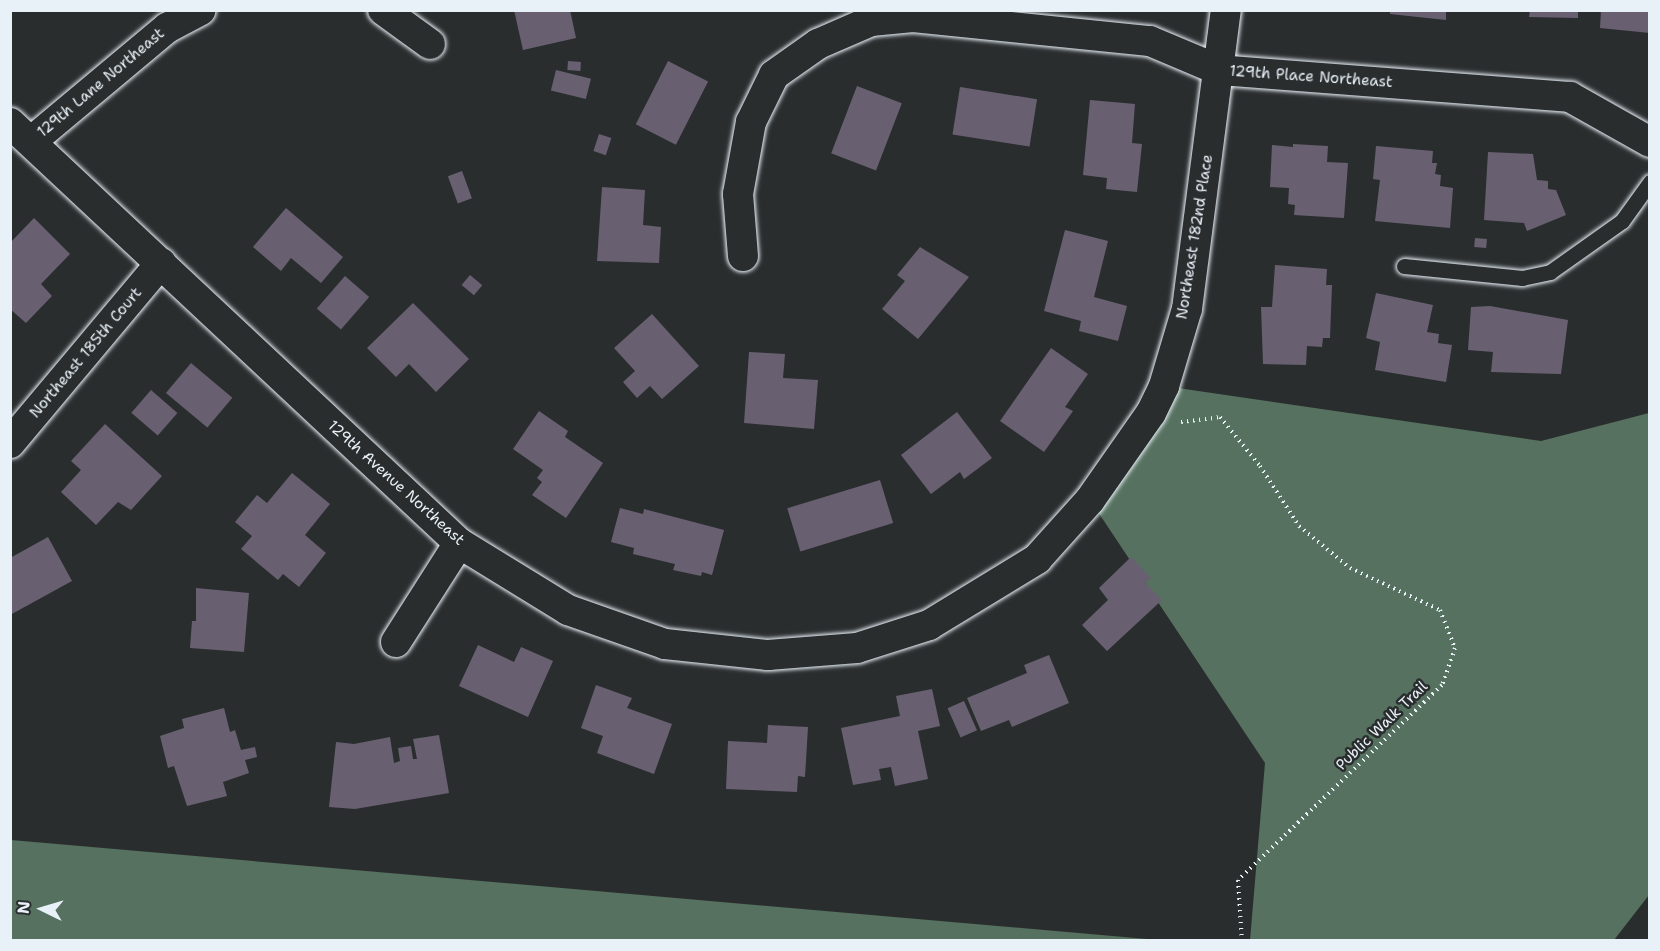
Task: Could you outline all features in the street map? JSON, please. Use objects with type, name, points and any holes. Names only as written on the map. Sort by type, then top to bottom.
[{"type":"street","name":"129th Lane Northeast","points":[[22,132],[167,28],[201,10]]},
{"type":"street","points":[[383,10],[430,44]]},
{"type":"street","name":"Northeast 182nd Place","points":[[1127,452],[1164,386],[1187,309],[1226,10]]},
{"type":"street","name":"129th Place Northeast","points":[[743,256],[738,194],[751,122],[774,75],[818,44],[871,21],[913,17],[1150,41],[1219,70],[1570,97],[1650,142]]},
{"type":"street","name":"129th Avenue Northeast","points":[[22,132],[459,543],[568,610],[665,644],[768,656],[857,648],[929,625],[1037,559],[1127,452]]},
{"type":"street","name":"Northeast 185th Court","points":[[10,443],[161,264]]},
{"type":"street","points":[[396,642],[459,543]]},
{"type":"lane","points":[[1404,266],[1522,279],[1550,272],[1622,221],[1650,182]]},
{"type":"path","name":"Public Walk Trail","points":[[1150,413],[1183,422],[1220,417],[1260,466],[1299,526],[1350,568],[1440,610],[1455,648],[1442,685],[1238,880],[1242,940]]},
{"type":"green space","points":[[1164,386],[1541,441],[1649,413],[1649,895],[1614,940],[1250,940],[1265,763],[1090,500]]},
{"type":"green space","points":[[11,840],[1158,940],[11,940]]},
{"type":"building","points":[[514,10],[570,10],[576,38],[523,50]]},
{"type":"building","points":[[1390,10],[1446,10],[1446,20],[1390,14]]},
{"type":"building","points":[[1530,10],[1578,10],[1578,18],[1529,17]]},
{"type":"building","points":[[1601,10],[1650,10],[1650,33],[1600,28]]},
{"type":"building","points":[[568,61],[581,62],[580,71],[567,70]]},
{"type":"building","points":[[668,61],[708,81],[676,145],[636,124]]},
{"type":"building","points":[[556,70],[591,79],[586,99],[551,90]]},
{"type":"building","points":[[857,86],[902,103],[876,170],[831,153]]},
{"type":"building","points":[[960,87],[1037,99],[1030,147],[952,134]]},
{"type":"building","points":[[1090,100],[1135,104],[1132,143],[1142,144],[1137,192],[1106,189],[1107,178],[1083,175]]},
{"type":"building","points":[[599,134],[611,138],[606,155],[593,151]]},
{"type":"building","points":[[1293,144],[1328,146],[1327,162],[1348,163],[1344,218],[1294,215],[1295,205],[1288,204],[1289,188],[1270,187],[1272,145],[1293,147]]},
{"type":"building","points":[[1376,146],[1433,151],[1432,163],[1437,163],[1435,174],[1441,175],[1440,186],[1453,188],[1450,228],[1375,221],[1380,180],[1373,179]]},
{"type":"building","points":[[1488,152],[1533,154],[1537,180],[1548,181],[1548,189],[1556,190],[1566,215],[1527,231],[1524,223],[1484,220]]},
{"type":"building","points":[[462,171],[472,198],[458,203],[448,176]]},
{"type":"building","points":[[602,187],[645,190],[643,225],[661,227],[659,263],[597,261]]},
{"type":"building","points":[[286,208],[343,257],[321,283],[291,258],[281,271],[253,247]]},
{"type":"building","points":[[34,218],[70,254],[41,284],[52,296],[26,323],[10,309],[10,243]]},
{"type":"building","points":[[1065,230],[1108,241],[1094,297],[1127,306],[1118,341],[1079,331],[1081,321],[1044,311]]},
{"type":"building","points":[[1475,238],[1487,239],[1486,248],[1474,247]]},
{"type":"building","points":[[920,247],[969,277],[918,339],[882,309],[905,281],[897,275]]},
{"type":"building","points":[[1275,265],[1327,269],[1326,285],[1332,285],[1330,338],[1323,338],[1322,347],[1307,346],[1306,365],[1263,364],[1261,307],[1272,307]]},
{"type":"building","points":[[470,275],[482,285],[474,295],[462,285]]},
{"type":"building","points":[[345,276],[369,297],[341,329],[317,308]]},
{"type":"building","points":[[1376,293],[1433,305],[1427,332],[1439,334],[1438,343],[1452,345],[1446,382],[1375,370],[1380,342],[1366,338]]},
{"type":"building","points":[[413,303],[469,359],[436,392],[409,364],[396,377],[367,348]]},
{"type":"building","points":[[1490,306],[1568,320],[1561,374],[1491,372],[1493,352],[1468,350],[1471,307]]},
{"type":"building","points":[[652,314],[699,366],[662,399],[650,386],[637,398],[623,382],[635,371],[614,348]]},
{"type":"building","points":[[1051,348],[1088,374],[1065,407],[1073,411],[1044,452],[1000,421]]},
{"type":"building","points":[[749,352],[785,354],[783,378],[818,380],[814,429],[744,423]]},
{"type":"building","points":[[191,363],[232,398],[207,428],[166,393]]},
{"type":"building","points":[[151,390],[177,413],[158,436],[131,413]]},
{"type":"building","points":[[539,411],[568,431],[565,437],[603,463],[566,518],[532,495],[542,482],[537,478],[543,470],[513,449]]},
{"type":"building","points":[[957,412],[992,458],[964,479],[960,472],[931,494],[901,455]]},
{"type":"building","points":[[105,424],[162,476],[131,510],[118,502],[96,525],[61,492],[81,470],[71,461]]},
{"type":"building","points":[[292,473],[330,504],[305,535],[326,553],[299,587],[283,574],[278,580],[241,549],[252,536],[235,522],[257,495],[267,503]]},
{"type":"building","points":[[880,480],[893,523],[800,551],[787,508]]},
{"type":"building","points":[[620,508],[643,514],[644,509],[724,530],[712,575],[702,572],[701,576],[673,570],[675,564],[633,554],[634,548],[611,542]]},
{"type":"building","points":[[48,537],[72,581],[10,615],[10,558]]},
{"type":"building","points":[[1131,557],[1151,578],[1145,583],[1162,600],[1107,651],[1082,625],[1108,600],[1099,588]]},
{"type":"building","points":[[196,588],[249,593],[244,652],[190,648],[192,621],[196,621]]},
{"type":"building","points":[[478,645],[514,662],[521,647],[553,661],[528,717],[459,686]]},
{"type":"building","points":[[1049,655],[1069,703],[1012,727],[1009,720],[981,731],[967,698],[1027,673],[1024,665]]},
{"type":"building","points":[[596,685],[632,698],[627,708],[672,724],[654,774],[597,753],[603,736],[581,728]]},
{"type":"building","points":[[932,689],[940,726],[918,731],[928,779],[895,786],[891,767],[879,769],[881,780],[853,785],[841,728],[900,716],[896,696]]},
{"type":"building","points":[[964,701],[977,730],[961,738],[948,708]]},
{"type":"building","points":[[224,708],[230,732],[235,730],[241,750],[255,747],[257,757],[245,760],[249,773],[223,782],[227,796],[187,806],[174,766],[168,768],[160,736],[184,728],[182,719]]},
{"type":"building","points":[[768,725],[808,727],[805,777],[798,776],[797,792],[726,789],[728,741],[767,743]]},
{"type":"building","points":[[439,735],[449,793],[355,809],[329,807],[336,742],[354,744],[390,737],[394,763],[400,761],[398,748],[411,746],[413,759],[417,759],[413,739]]}]
